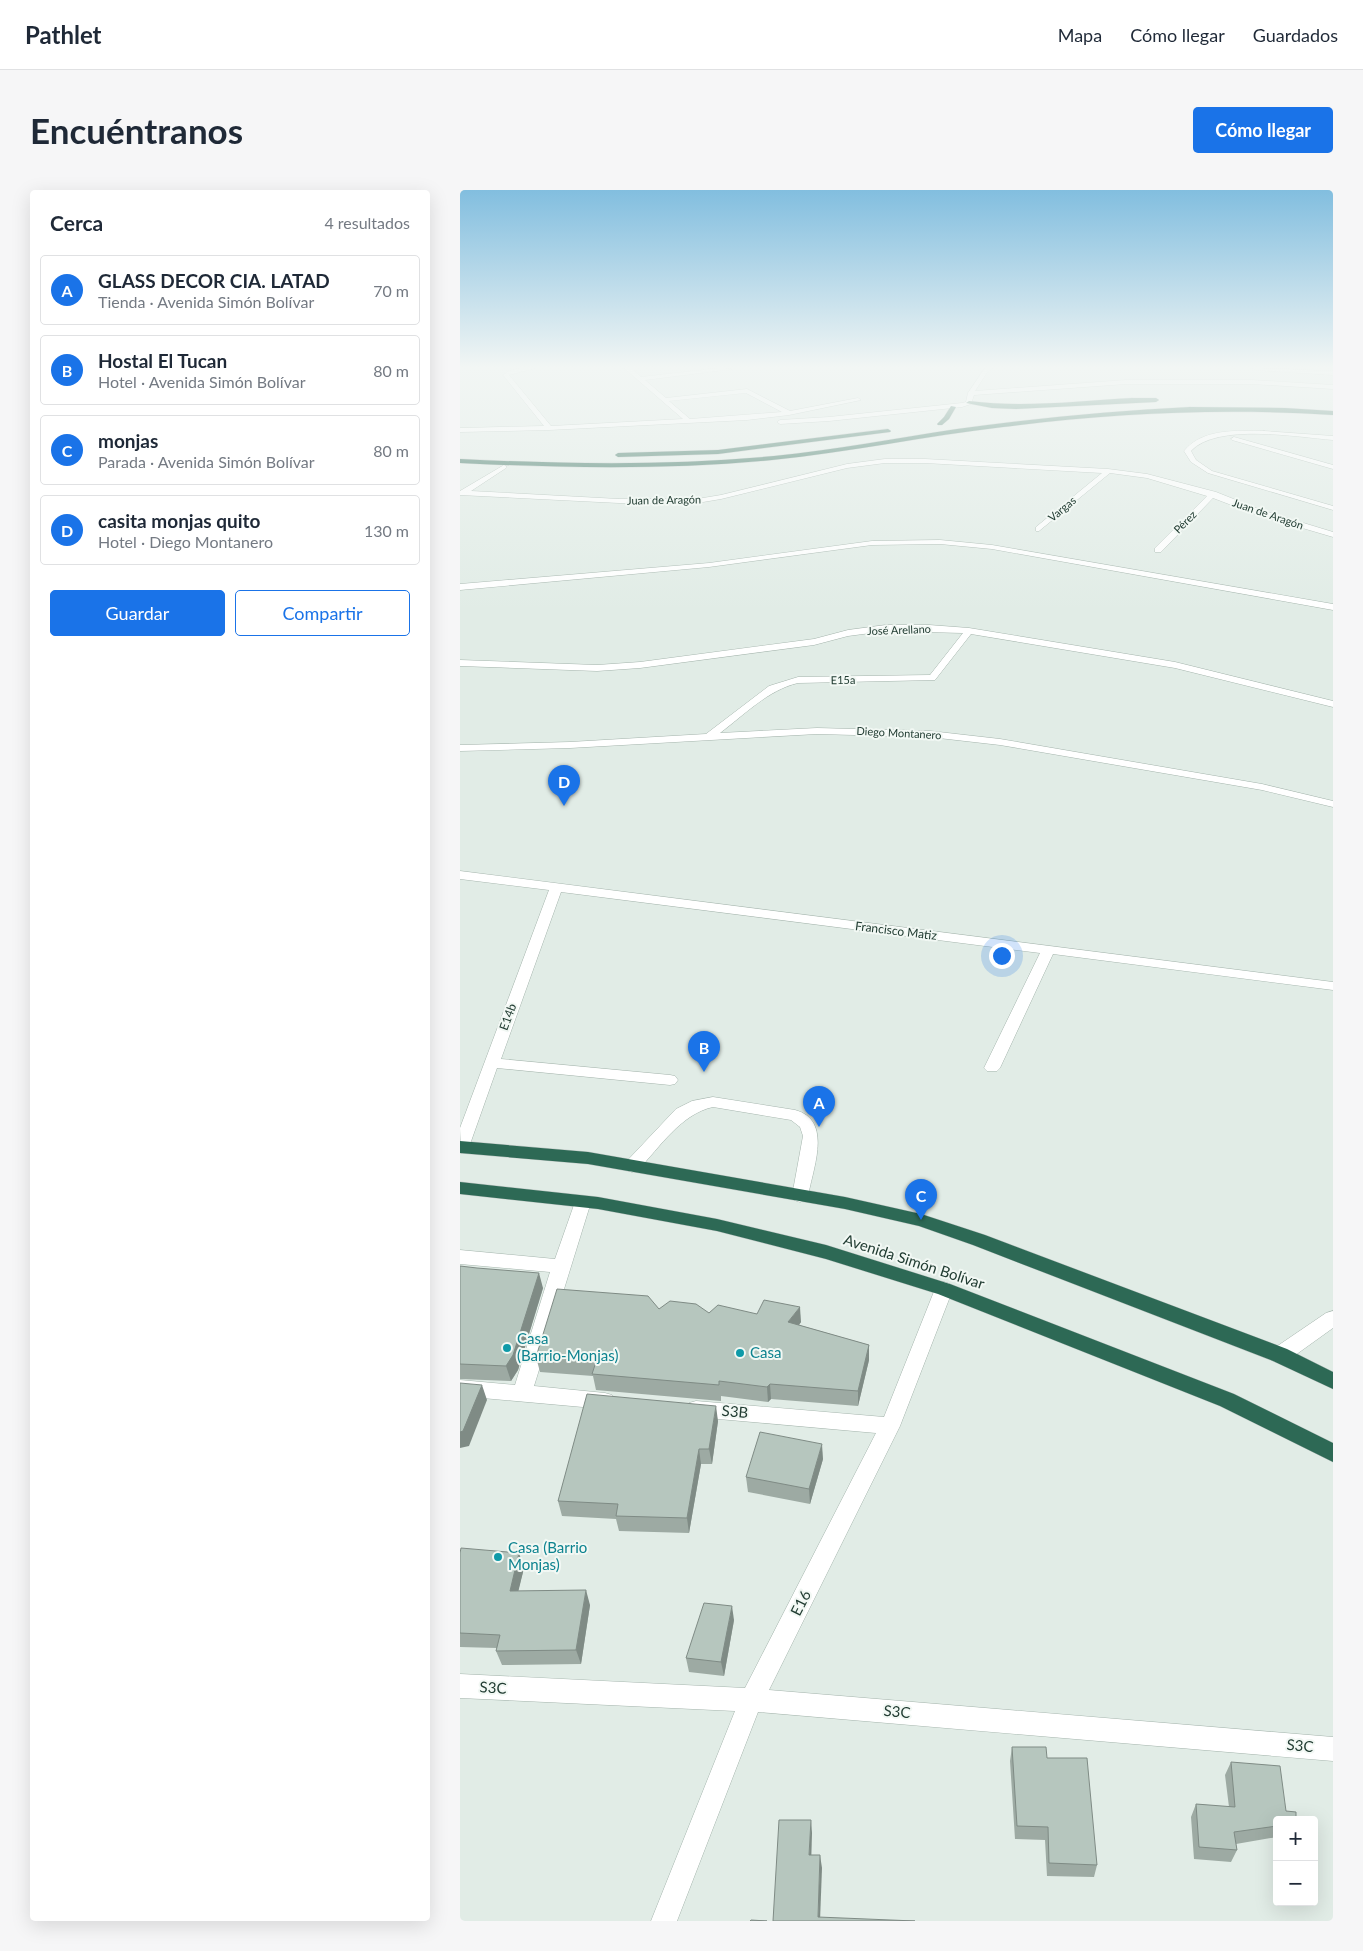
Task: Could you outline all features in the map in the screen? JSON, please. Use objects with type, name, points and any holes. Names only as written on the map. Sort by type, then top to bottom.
[{"type":"highway","points":[[612,455],[718,452],[744,449]]},
{"type":"highway","points":[[460,461],[602,466],[723,462],[775,458],[839,449]]},
{"type":"highway","points":[[460,1146],[588,1158],[921,1220],[979,1240],[1280,1355],[1333,1381]]},
{"type":"highway","name":"Avenida Simón Bolívar","points":[[460,1188],[583,1202],[717,1225],[826,1252],[944,1289],[1227,1400],[1333,1453]]},
{"type":"street","points":[[1189,449],[1187,451],[1193,461],[1210,472],[1333,508]]},
{"type":"street","points":[[1269,449],[1333,467]]},
{"type":"street","name":"Juan de Aragón","points":[[461,493],[619,501],[696,501],[721,497],[847,466],[891,461],[1108,471],[1156,478],[1213,494],[1258,512],[1333,535]]},
{"type":"street","points":[[461,493],[504,467]]},
{"type":"street","name":"Vargas","points":[[1039,528],[1108,471]]},
{"type":"street","name":"Pérez","points":[[1158,550],[1213,494]]},
{"type":"street","points":[[460,587],[709,565],[872,544],[940,542],[992,547],[1333,608]]},
{"type":"street","name":"José Arellano","points":[[460,663],[555,667],[615,667],[804,643],[848,633],[886,628],[929,628],[969,631],[1176,665],[1333,704]]},
{"type":"street","name":"E15a","points":[[710,736],[773,688],[784,683],[798,680],[932,678],[969,631]]},
{"type":"street","name":"Diego Montanero","points":[[460,748],[570,745],[710,736],[854,731],[964,737],[1262,787],[1333,804]]},
{"type":"street","name":"Francisco Matiz","points":[[460,875],[1333,986]]},
{"type":"street","name":"E14b","points":[[460,1146],[556,888]]},
{"type":"street","points":[[992,1068],[1048,950]]},
{"type":"street","points":[[492,1063],[670,1080]]},
{"type":"street","points":[[632,1166],[682,1113],[698,1105],[713,1102],[796,1115],[807,1124],[811,1136],[800,1196]]},
{"type":"street","points":[[522,1393],[560,1266],[583,1202]]},
{"type":"street","points":[[460,1257],[560,1266]]},
{"type":"street","name":"E16","points":[[664,1921],[751,1700],[890,1426],[944,1289]]},
{"type":"street","points":[[1280,1355],[1333,1318]]},
{"type":"street","points":[[460,1388],[628,1403]]},
{"type":"street","name":"S3B","points":[[677,1407],[890,1426]]},
{"type":"street","name":"S3C","points":[[460,1686],[751,1700],[1333,1749]]},
{"type":"building","points":[[460,1266],[539,1273],[513,1355],[506,1366],[460,1364]]},
{"type":"building","points":[[557,1289],[648,1296],[659,1309],[670,1301],[696,1304],[709,1313],[718,1305],[757,1314],[764,1300],[800,1307],[788,1322],[869,1345],[858,1391],[770,1384],[767,1387],[719,1381],[719,1385],[592,1374],[596,1362],[536,1357]]},
{"type":"building","points":[[460,1383],[482,1385],[463,1431],[460,1432]]},
{"type":"building","points":[[587,1394],[716,1406],[709,1449],[699,1449],[687,1518],[616,1516],[618,1504],[558,1501]]},
{"type":"building","points":[[760,1432],[822,1444],[809,1489],[746,1477]]},
{"type":"building","points":[[461,1548],[519,1553],[510,1591],[586,1590],[576,1650],[496,1651],[500,1635],[460,1633]]},
{"type":"building","points":[[704,1603],[732,1606],[721,1662],[686,1658]]},
{"type":"building","points":[[1012,1747],[1046,1747],[1047,1758],[1087,1758],[1097,1865],[1049,1863],[1048,1827],[1017,1826]]},
{"type":"building","points":[[1231,1762],[1280,1766],[1286,1811],[1296,1812],[1296,1816],[1273,1816],[1273,1827],[1234,1832],[1237,1850],[1199,1847],[1196,1804],[1235,1807]]},
{"type":"building","points":[[779,1820],[811,1820],[809,1855],[820,1855],[818,1917],[915,1921],[773,1921]]},
{"type":"place","name":"casita monjas quito","points":[[564,806]]},
{"type":"place","name":"Hostal El Tucan","points":[[704,1072]]},
{"type":"place","name":"GLASS DECOR CIA. LATAD","points":[[819,1127]]},
{"type":"place","name":"monjas","points":[[921,1220]]},
{"type":"place","name":"Casa (Barrio-Monjas)","points":[[507,1348]]},
{"type":"place","name":"Casa","points":[[740,1353]]},
{"type":"place","name":"Casa (Barrio Monjas)","points":[[498,1557]]}]
